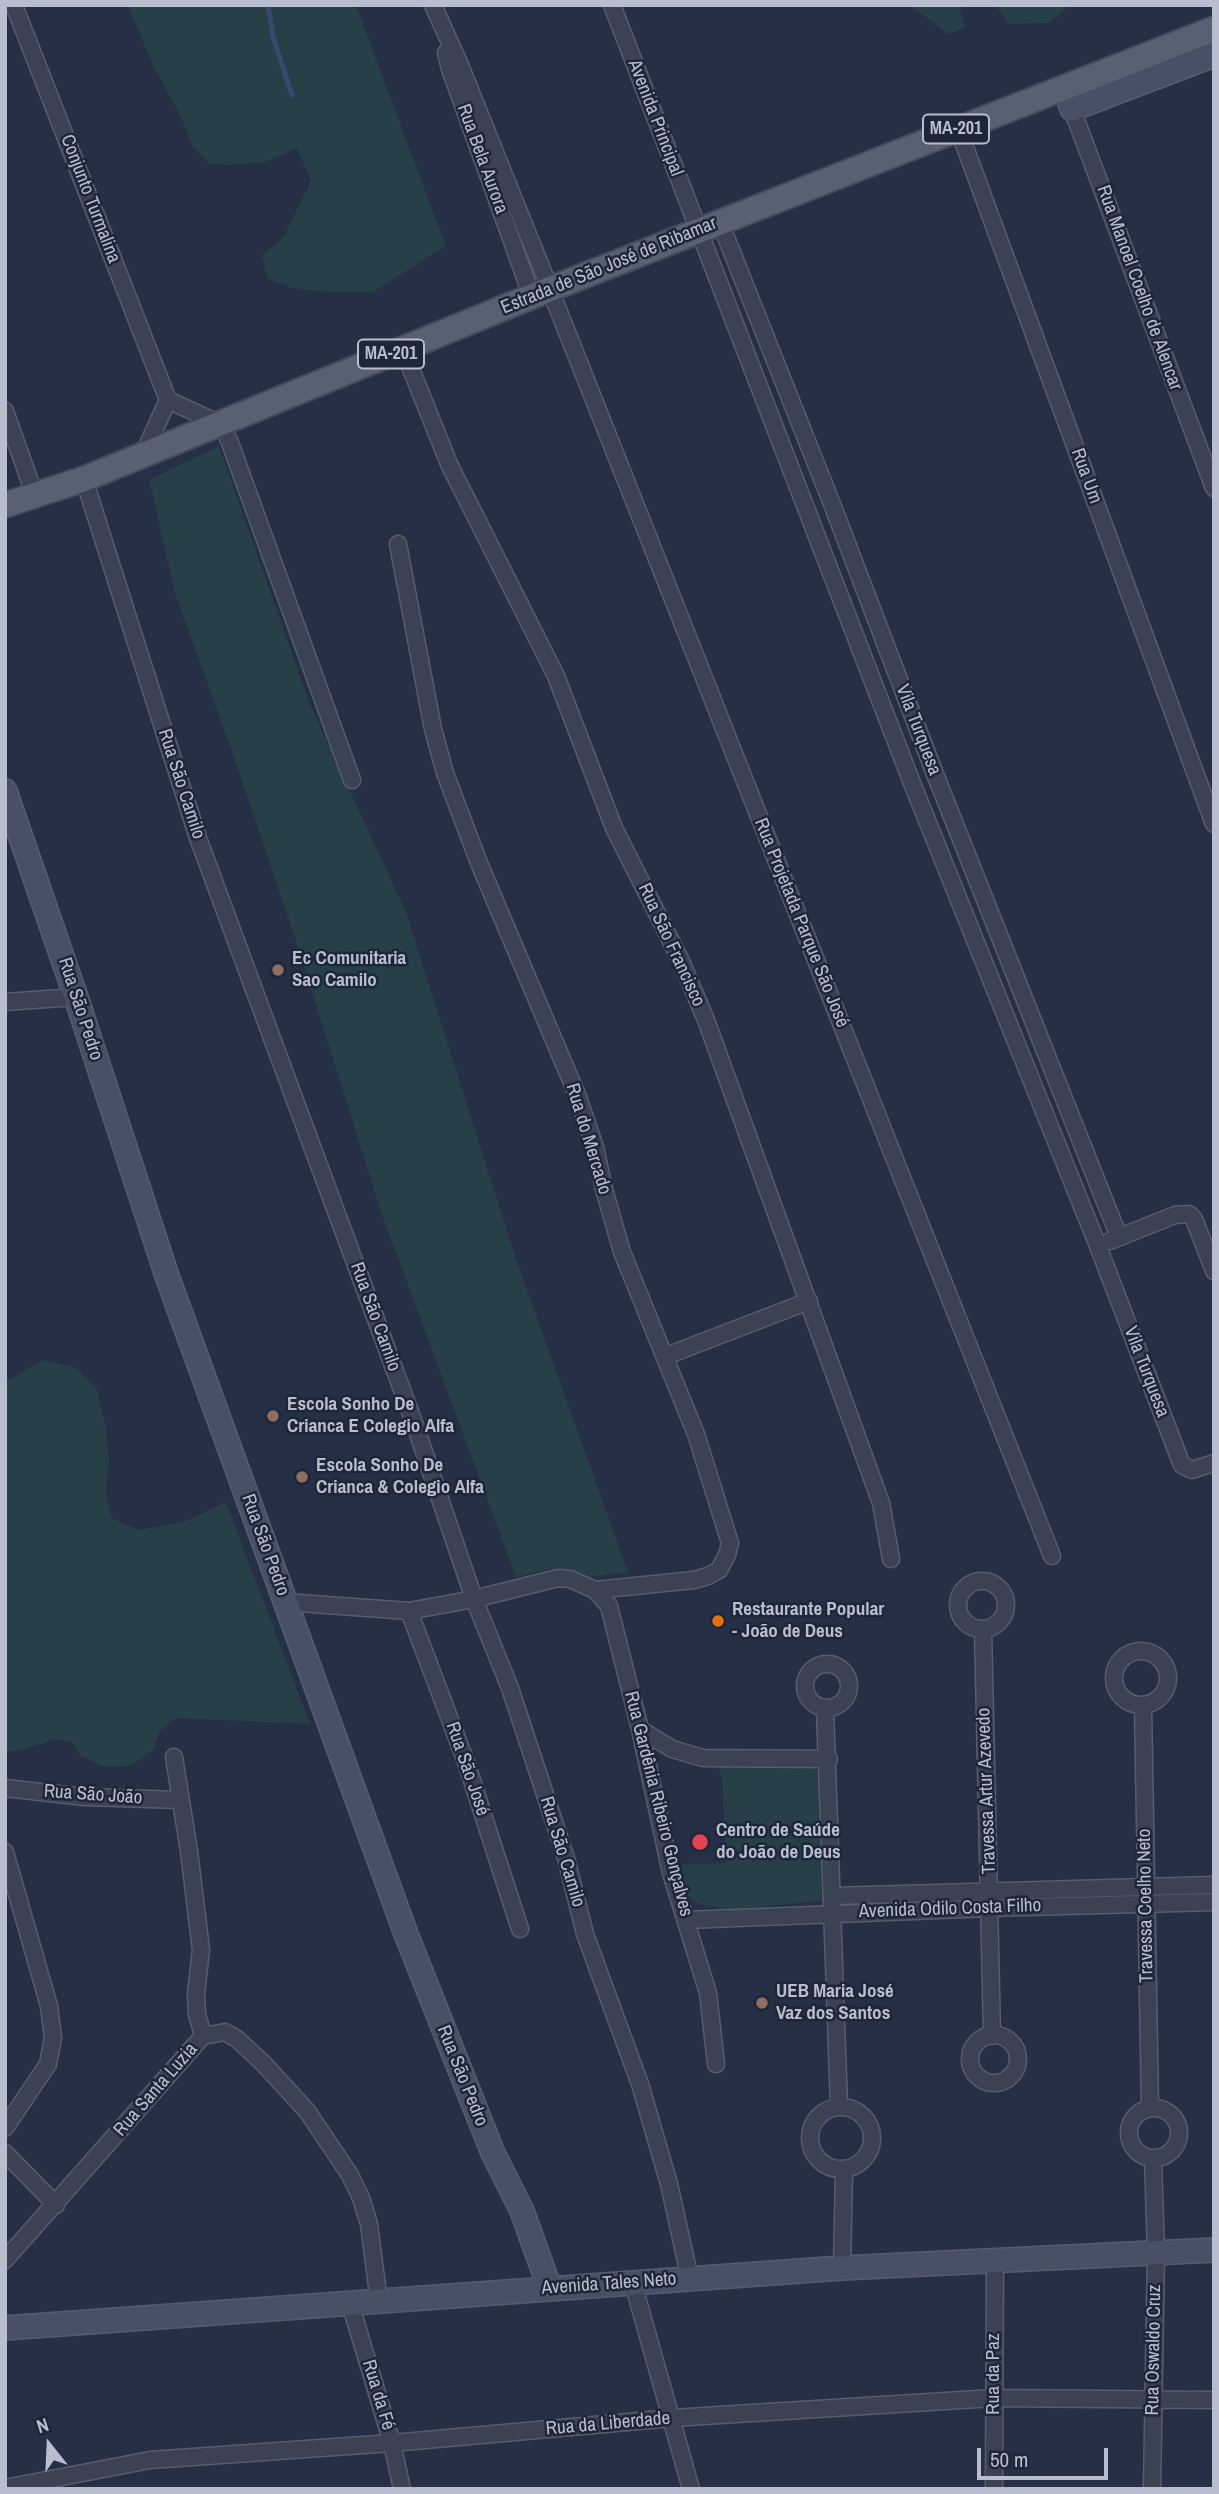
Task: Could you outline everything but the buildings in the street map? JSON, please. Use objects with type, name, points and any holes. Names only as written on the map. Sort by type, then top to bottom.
[{"type":"main road","name":"Estrada de São José de Ribamar","points":[[5,505],[84,479],[541,293],[958,128],[1068,98],[1214,29]]},
{"type":"street","name":"Conjunto Turmalina","points":[[14,5],[167,397]]},
{"type":"street","name":"Avenida Principal","points":[[612,5],[710,226]]},
{"type":"street","name":"Rua Bela Aurora","points":[[436,13],[460,65],[541,293]]},
{"type":"street","name":"Estrada de São José de Ribamar","points":[[1068,98],[1214,55]]},
{"type":"street","name":"Rua Manoel Coelho de Alencar","points":[[1068,98],[1214,488]]},
{"type":"street","name":"Rua Um","points":[[958,128],[1214,824]]},
{"type":"street","name":"Vila Turquesa","points":[[710,226],[832,504],[935,774],[1119,1237]]},
{"type":"street","name":"Vila Turquesa","points":[[710,226],[808,513],[1182,1465],[1192,1470],[1214,1463]]},
{"type":"street","name":"Rua Projetada Parque São José","points":[[541,293],[1052,1556]]},
{"type":"street","name":"Rua São Francisco","points":[[403,349],[449,464],[556,676],[614,828],[686,973],[706,1020],[881,1503],[891,1559]]},
{"type":"street","points":[[143,455],[167,397],[220,424],[229,440],[275,563],[352,780]]},
{"type":"street","points":[[5,411],[35,496]]},
{"type":"street","name":"Rua São Camilo","points":[[84,479],[198,838],[415,1425],[474,1599],[510,1688],[566,1858],[585,1934],[640,2084],[669,2184],[690,2278]]},
{"type":"street","points":[[808,513],[832,504]]},
{"type":"street","name":"Rua do Mercado","points":[[398,544],[433,729],[445,774],[479,863],[578,1097],[595,1147],[622,1252],[696,1434],[723,1513],[730,1543],[719,1570],[694,1580],[595,1590]]},
{"type":"street","points":[[912,783],[935,774]]},
{"type":"street","name":"Rua São Pedro","points":[[5,791],[167,1276],[285,1602],[406,1934],[493,2153],[522,2211],[550,2288]]},
{"type":"street","points":[[5,1002],[76,997]]},
{"type":"street","points":[[1020,1053],[1041,1043]]},
{"type":"street","points":[[1098,1246],[1175,1215],[1189,1214],[1194,1219],[1214,1271]]},
{"type":"street","points":[[666,1356],[809,1301]]},
{"type":"street","points":[[285,1602],[409,1611],[474,1599],[558,1578],[570,1579],[595,1590]]},
{"type":"street","name":"Rua Gardênia Ribeiro Gonçalves","points":[[595,1590],[608,1606],[640,1729],[671,1873],[708,1993],[716,2064]]},
{"type":"street","name":"Rua São José","points":[[409,1611],[466,1762],[520,1929]]},
{"type":"street","name":"Travessa Artur Azevedo","points":[[983,1629],[992,2036]]},
{"type":"street","name":"Travessa Coelho Neto","points":[[1143,1704],[1150,2108]]},
{"type":"street","points":[[825,1709],[829,1759],[839,2107]]},
{"type":"street","points":[[640,1729],[660,1744],[684,1754],[725,1759],[829,1759]]},
{"type":"street","points":[[648,1765],[654,1759],[684,1754]]},
{"type":"street","name":"Rua Santa Luzia","points":[[5,2260],[203,2036],[197,2014],[196,1994],[201,1950],[174,1757]]},
{"type":"street","name":"Rua São João","points":[[5,1788],[85,1797],[180,1800]]},
{"type":"street","points":[[5,1852],[49,2006],[53,2038],[48,2064],[5,2128]]},
{"type":"street","name":"Avenida Odilo Costa Filho","points":[[833,1896],[990,1899],[1145,1895],[1214,1885]]},
{"type":"street","name":"Avenida Odilo Costa Filho","points":[[1145,1895],[1214,1902]]},
{"type":"street","name":"Avenida Odilo Costa Filho","points":[[686,1920],[834,1913],[990,1899]]},
{"type":"street","points":[[203,2036],[225,2032],[237,2039],[263,2063],[307,2111],[350,2175],[369,2224],[379,2302]]},
{"type":"street","points":[[839,2107],[850,2108],[867,2121],[872,2141],[863,2160],[844,2169],[825,2165],[817,2158],[810,2140],[815,2122],[821,2115],[839,2107]]},
{"type":"street","points":[[1158,2108],[1171,2115],[1179,2128],[1179,2135],[1174,2149],[1153,2159],[1136,2151],[1128,2135],[1129,2125],[1134,2117],[1141,2111],[1158,2108]]},
{"type":"street","points":[[5,2153],[56,2205]]},
{"type":"street","points":[[1153,2159],[1156,2253]]},
{"type":"street","points":[[842,2268],[844,2169]]},
{"type":"street","name":"Avenida Tales Neto","points":[[5,2328],[842,2268],[1214,2250]]},
{"type":"street","name":"Rua Oswaldo Cruz","points":[[1152,2489],[1156,2253]]},
{"type":"street","name":"Rua da Paz","points":[[994,2489],[995,2260]]},
{"type":"street","points":[[633,2283],[691,2489]]},
{"type":"street","name":"Rua da Fé","points":[[349,2303],[393,2443],[402,2489]]},
{"type":"street","name":"Rua da Liberdade","points":[[5,2488],[150,2460],[393,2443],[672,2418],[994,2398],[1214,2400]]},
{"type":"shaded area","points":[[128,5],[356,5],[446,246],[373,292],[328,292],[292,288],[268,279],[262,256],[284,236],[311,181],[297,148],[265,162],[209,164],[193,147],[180,115],[153,66]]},
{"type":"shaded area","points":[[910,5],[972,5],[960,9],[965,28],[948,34]]},
{"type":"shaded area","points":[[995,5],[1067,7],[1050,23],[1009,24]]},
{"type":"shaded area","points":[[219,446],[310,705],[406,912],[516,1259],[628,1572],[584,1578],[552,1569],[516,1577],[381,1212],[298,947],[175,593],[149,480]]},
{"type":"shaded area","points":[[42,1360],[77,1368],[97,1390],[106,1427],[109,1463],[106,1491],[111,1518],[140,1530],[189,1520],[226,1502],[310,1724],[176,1718],[160,1731],[153,1750],[130,1766],[103,1767],[81,1756],[72,1742],[56,1739],[22,1750],[5,1752],[5,1382]]},
{"type":"shaded area","points":[[813,1764],[817,1772],[822,1901],[725,1910],[696,1903],[687,1894],[681,1864],[726,1863],[722,1778],[718,1765]]},
{"type":"waterway","points":[[268,5],[273,37],[292,95]]},
{"type":"place","name":"Ec Comunitaria Sao Camilo","points":[[278,970]]},
{"type":"place","name":"Escola Sonho De Crianca E Colegio Alfa","points":[[273,1416]]},
{"type":"place","name":"Escola Sonho De Crianca & Colegio Alfa","points":[[302,1477]]},
{"type":"place","name":"Restaurante Popular - João de Deus","points":[[718,1621]]},
{"type":"place","name":"Centro de Saúde do João de Deus","points":[[700,1842]]},
{"type":"place","name":"UEB Maria José Vaz dos Santos","points":[[762,2003]]}]
